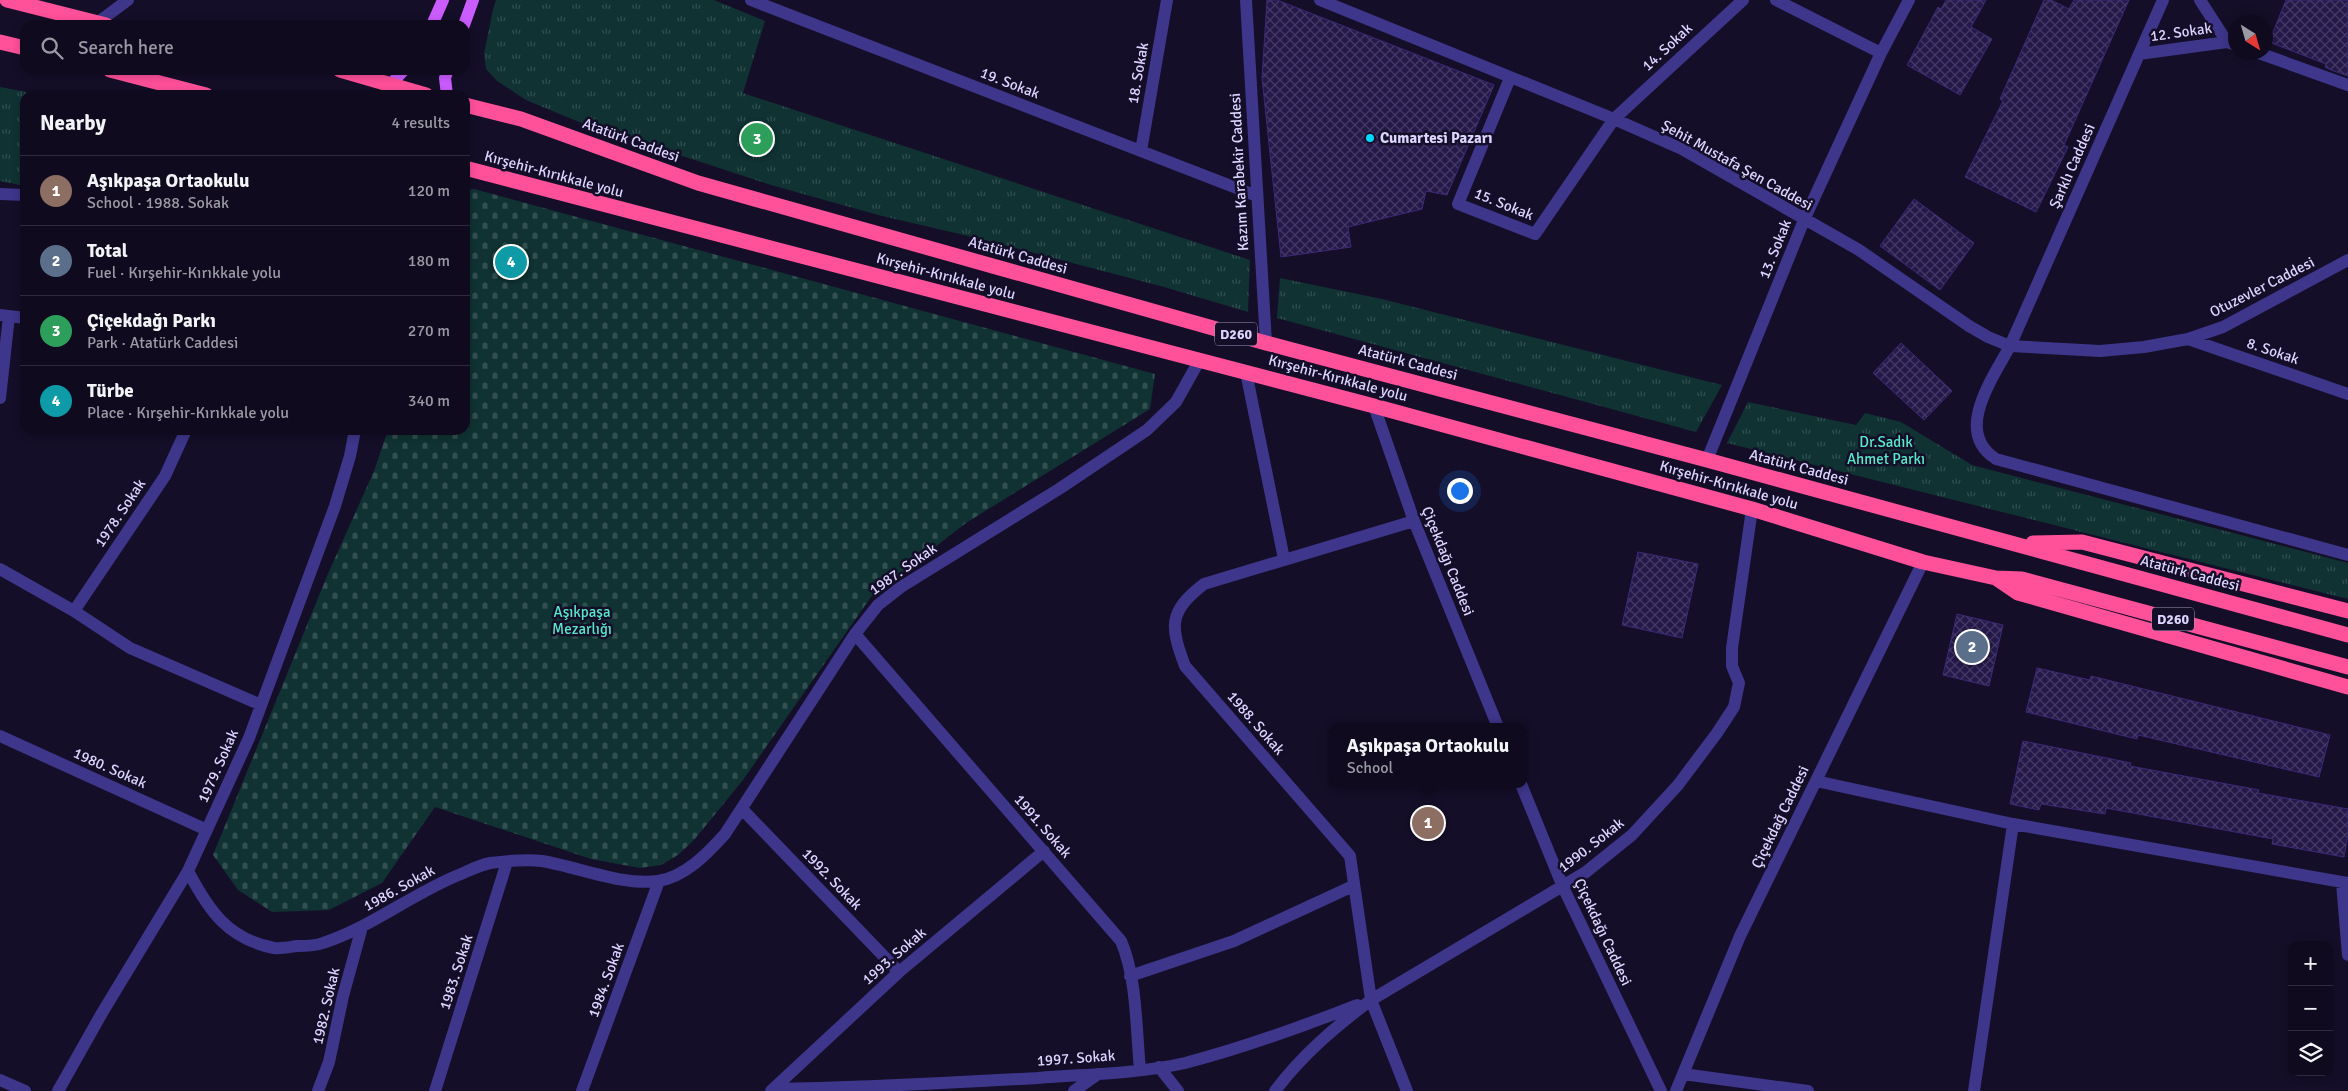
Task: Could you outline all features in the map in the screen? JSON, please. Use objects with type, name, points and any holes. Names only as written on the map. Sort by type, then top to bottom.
[{"type":"highway","points":[[8,0],[86,20]]},
{"type":"highway","points":[[0,42],[20,47]]},
{"type":"highway","points":[[129,75],[187,90]]},
{"type":"highway","points":[[352,75],[389,90]]},
{"type":"highway","name":"Atatürk Caddesi","points":[[470,106],[521,119],[698,183],[1266,343],[1707,460],[2348,635]]},
{"type":"highway","name":"Kırşehir-Kırıkkale yolu","points":[[470,169],[1374,406],[1752,509],[1924,562],[1996,578]]},
{"type":"highway","points":[[2014,543],[2082,542],[2348,611]]},
{"type":"highway","points":[[1996,578],[2018,593],[2348,687]]},
{"type":"highway","name":"D260","points":[[1996,578],[2022,578],[2348,667]]},
{"type":"main road","points":[[434,20],[443,0]]},
{"type":"main road","points":[[466,20],[473,0]]},
{"type":"main road","points":[[389,90],[400,75]]},
{"type":"main road","points":[[447,75],[447,90]]},
{"type":"street","points":[[106,20],[128,0]]},
{"type":"street","name":"19. Sokak","points":[[751,0],[1257,196]]},
{"type":"street","name":"18. Sokak","points":[[1141,151],[1167,0]]},
{"type":"street","name":"Kazım Karabekir Caddesi","points":[[1246,0],[1266,343]]},
{"type":"street","name":"Şehit Mustafa Şen Caddesi","points":[[1320,0],[1336,3],[1510,78],[1614,118],[1682,149],[1859,250],[1969,326],[1988,337],[2010,346]]},
{"type":"street","name":"14. Sokak","points":[[1614,118],[1743,0]]},
{"type":"street","points":[[1776,0],[1881,53]]},
{"type":"street","name":"13. Sokak","points":[[1707,460],[1804,220],[1881,53],[1909,0]]},
{"type":"street","name":"Şarklı Caddesi","points":[[2163,0],[2010,346],[1986,390],[1976,420],[1976,434],[1980,444],[1991,456],[2119,494],[2348,555]]},
{"type":"street","name":"12. Sokak","points":[[2200,0],[2228,40]]},
{"type":"street","name":"12. Sokak","points":[[2139,54],[2228,44]]},
{"type":"street","points":[[2273,58],[2348,85]]},
{"type":"street","name":"15. Sokak","points":[[1510,78],[1458,204],[1534,234],[1614,118]]},
{"type":"street","points":[[0,194],[20,195]]},
{"type":"street","name":"Otuzevler Caddesi","points":[[2010,346],[2100,351],[2144,347],[2188,339],[2223,327],[2348,260]]},
{"type":"street","points":[[0,398],[4,316],[20,318]]},
{"type":"street","name":"8. Sokak","points":[[2188,339],[2348,394]]},
{"type":"street","name":"1987. Sokak","points":[[660,881],[687,870],[711,850],[742,809],[854,634],[878,605],[900,587],[1097,464],[1147,430],[1176,402],[1199,361]]},
{"type":"street","points":[[1246,372],[1284,559]]},
{"type":"street","name":"Çiçekdağı Caddesi","points":[[1374,406],[1414,521],[1496,723]]},
{"type":"street","name":"1978. Sokak","points":[[74,610],[165,476],[184,435]]},
{"type":"street","name":"1979. Sokak","points":[[58,1091],[102,1013],[188,871],[249,738],[335,506],[350,456],[354,435]]},
{"type":"street","name":"1990. Sokak","points":[[1276,1091],[1310,1050],[1370,1000],[1563,887],[1607,856],[1656,811],[1699,758],[1734,707],[1739,683],[1732,666],[1732,648],[1752,509]]},
{"type":"street","name":"1988. Sokak","points":[[1407,1091],[1370,1000],[1350,856],[1185,666],[1176,643],[1174,619],[1185,598],[1204,584],[1414,521]]},
{"type":"street","name":"Çiçekdağ Caddesi","points":[[1676,1091],[1740,936],[1924,562]]},
{"type":"street","points":[[0,569],[74,610],[130,648],[261,705]]},
{"type":"street","name":"1991. Sokak","points":[[854,634],[1121,941],[1127,956],[1130,976],[1140,1070]]},
{"type":"street","name":"1980. Sokak","points":[[0,736],[207,830]]},
{"type":"street","points":[[1816,781],[2012,824],[2345,883],[2348,955]]},
{"type":"street","name":"Çiçekdağı Caddesi","points":[[1523,788],[1563,887],[1661,1091]]},
{"type":"street","name":"1992. Sokak","points":[[742,809],[899,972]]},
{"type":"street","points":[[1974,1091],[2012,824]]},
{"type":"street","name":"1993. Sokak","points":[[773,1090],[899,972],[1044,851]]},
{"type":"street","name":"1986. Sokak","points":[[188,871],[199,893],[216,916],[244,940],[276,948],[321,944],[362,927],[413,896],[488,864],[540,861],[614,877],[645,882],[660,881]]},
{"type":"street","name":"1983. Sokak","points":[[435,1091],[508,862]]},
{"type":"street","name":"1984. Sokak","points":[[582,1091],[660,881]]},
{"type":"street","points":[[1130,976],[1234,941],[1353,886]]},
{"type":"street","name":"1982. Sokak","points":[[318,1091],[329,1062],[343,996],[362,927]]},
{"type":"street","name":"1997. Sokak","points":[[773,1090],[892,1087],[1098,1074],[1160,1067],[1227,1051],[1370,1000]]},
{"type":"street","points":[[1160,1067],[1178,1091]]},
{"type":"street","points":[[1074,1091],[1098,1074]]},
{"type":"street","points":[[1683,1074],[1808,1091]]},
{"type":"street","points":[[0,1080],[25,1091]]},
{"type":"green space","points":[[496,0],[714,0],[765,21],[743,93],[1250,260],[1248,312],[1164,287],[981,239],[878,215],[771,185],[579,122],[526,100],[497,81],[486,69],[484,54]]},
{"type":"green space","points":[[0,87],[20,91],[20,185],[0,181]]},
{"type":"green space","name":"Aşıkpaşa Mezarlığı","points":[[470,189],[1155,374],[1150,409],[966,523],[871,597],[743,780],[694,840],[678,855],[661,865],[640,868],[591,859],[435,807],[382,883],[329,910],[272,912],[238,890],[213,855],[327,576],[374,471],[386,435],[470,435]]},
{"type":"green space","points":[[1280,278],[1382,299],[1722,385],[1696,432],[1277,318]]},
{"type":"green space","name":"Dr.Sadık Ahmet Parkı","points":[[1748,402],[1856,425],[1865,413],[1901,422],[1972,465],[2348,563],[2348,599],[1727,443]]},
{"type":"building","name":"Cumartesi Pazarı","points":[[1267,0],[1277,0],[1494,85],[1447,195],[1426,191],[1422,209],[1348,227],[1351,247],[1281,257],[1262,78]]},
{"type":"building","points":[[1946,0],[1986,0],[1971,27],[1992,39],[1960,95],[1907,65],[1938,7],[1941,9]]},
{"type":"building","points":[[2044,0],[2051,0],[2069,9],[2074,0],[2129,0],[2064,145],[2068,147],[2036,212],[1965,177],[2003,101],[2000,99]]},
{"type":"building","points":[[2286,0],[2348,0],[2348,76],[2325,67],[2326,64],[2273,44],[2273,32]]},
{"type":"building","points":[[1914,199],[1974,243],[1940,290],[1880,246]]},
{"type":"building","points":[[1901,343],[1952,391],[1924,420],[1873,373]]},
{"type":"building","points":[[1638,552],[1698,564],[1682,638],[1622,625]]},
{"type":"building","points":[[1957,614],[2003,625],[1989,686],[1943,675]]},
{"type":"building","points":[[2037,668],[2090,680],[2091,676],[2330,735],[2319,777],[2138,735],[2137,739],[2026,712]]},
{"type":"building","points":[[2023,741],[2131,763],[2130,766],[2259,790],[2258,793],[2348,809],[2348,835],[2344,857],[2272,844],[2273,839],[2106,808],[2105,814],[2041,804],[2039,810],[2010,804]]},
{"type":"place","name":"Cumartesi Pazarı","points":[[1370,138]]},
{"type":"place","name":"Çiçekdağı Parkı","points":[[757,139]]},
{"type":"place","name":"Türbe","points":[[511,262]]},
{"type":"place","name":"Total","points":[[1972,647]]},
{"type":"place","name":"Aşıkpaşa Ortaokulu","points":[[1428,823]]}]
